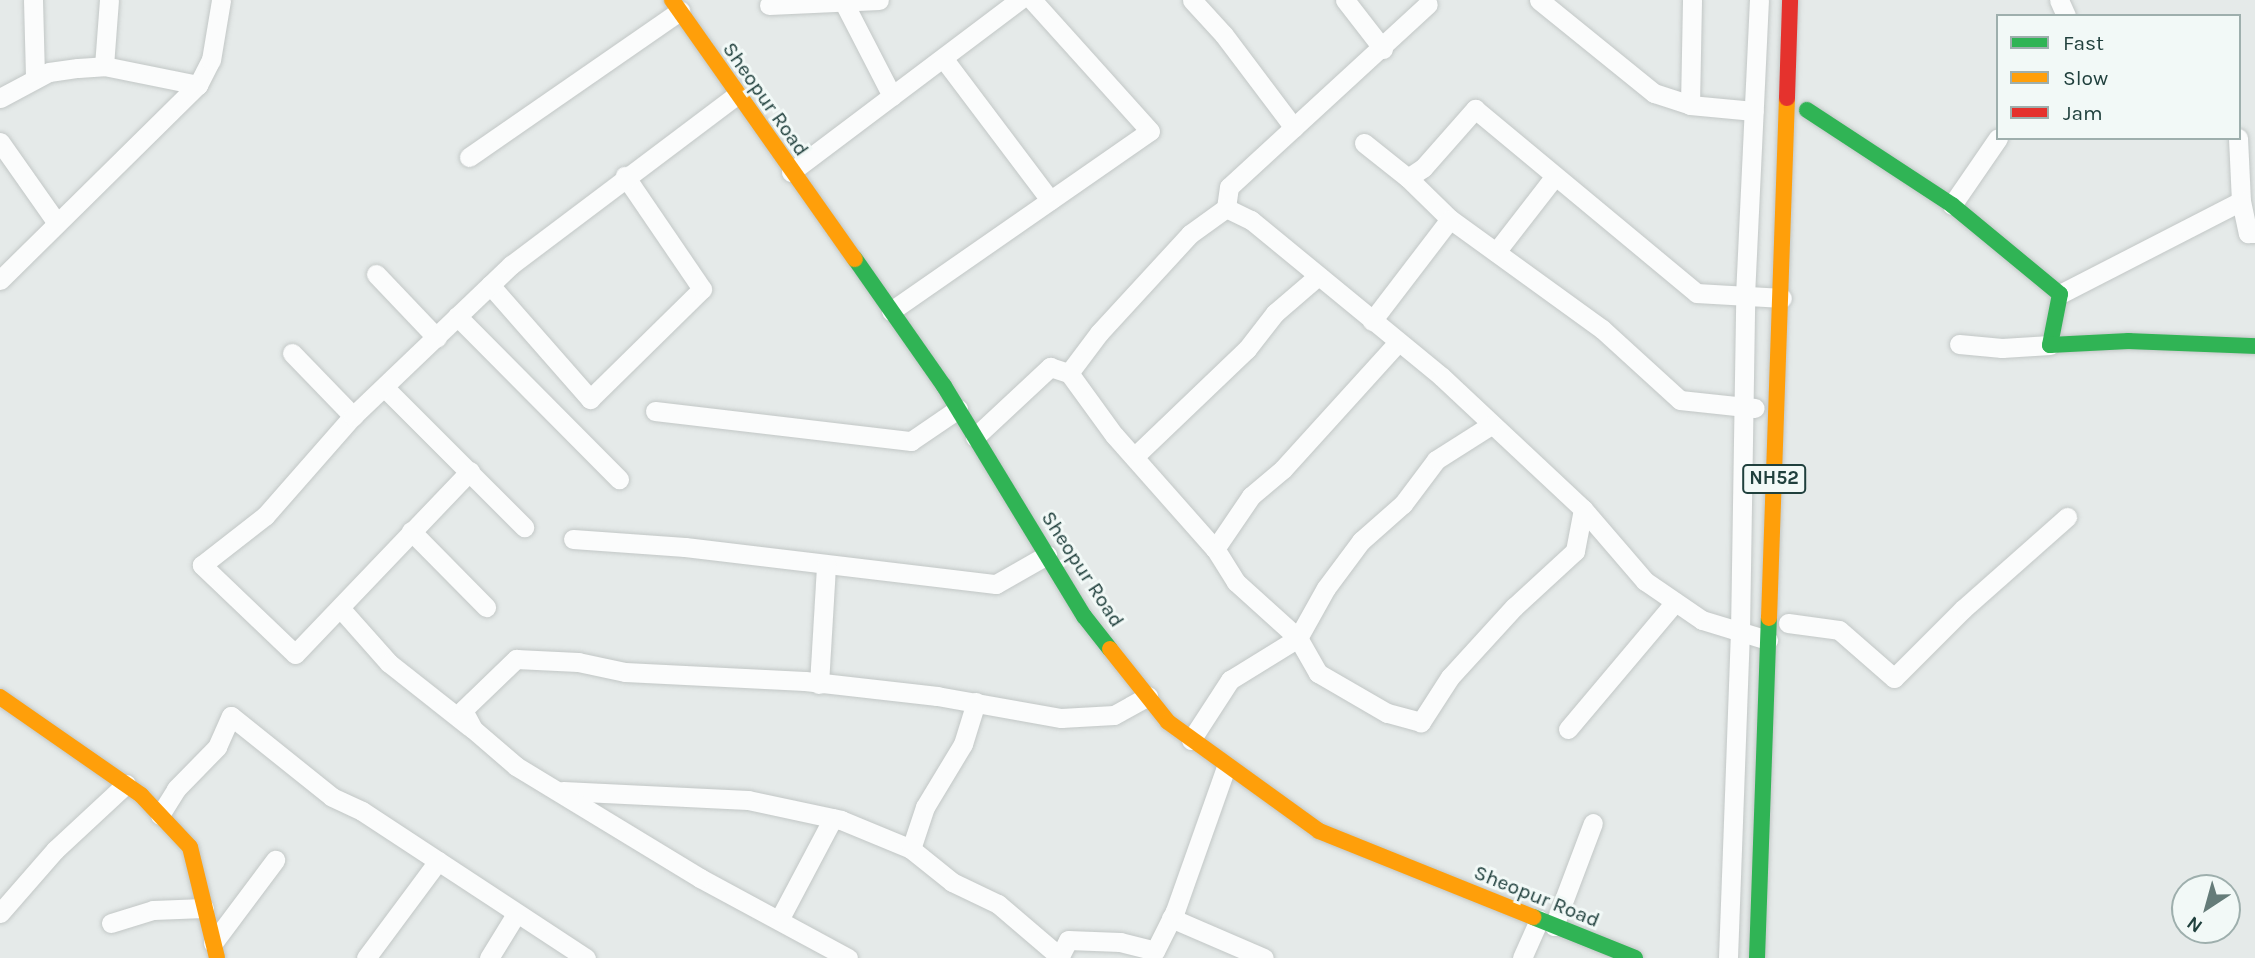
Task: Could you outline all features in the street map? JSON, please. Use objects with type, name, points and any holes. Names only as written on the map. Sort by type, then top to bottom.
[{"type":"main road","name":"NH52","points":[[1757,958],[1783,627],[1777,409],[1794,297],[1790,0]]},
{"type":"main road","name":"Sheopur Road","points":[[676,5],[958,409],[1084,616],[1168,722],[1226,767],[1319,831],[1635,958]]},
{"type":"main road","points":[[1806,131],[1807,103],[1952,205],[2060,294],[2050,345],[2129,341],[2255,346]]},
{"type":"main road","points":[[2,703],[126,784],[190,847],[215,951]]},
{"type":"street","points":[[33,0],[35,79]]},
{"type":"street","points":[[104,66],[109,0]]},
{"type":"street","points":[[0,280],[198,85],[211,60],[221,0]]},
{"type":"street","points":[[769,5],[879,0]]},
{"type":"street","points":[[791,172],[1019,0]]},
{"type":"street","points":[[891,311],[1150,131],[1032,0]]},
{"type":"street","points":[[1192,0],[1224,34],[1294,128]]},
{"type":"street","points":[[1345,0],[1383,49]]},
{"type":"street","points":[[1539,0],[1654,93],[1690,105],[1754,111]]},
{"type":"street","points":[[1690,105],[1692,0]]},
{"type":"street","points":[[1728,958],[1740,632],[1745,296],[1759,0]]},
{"type":"street","points":[[843,1],[892,96]]},
{"type":"street","points":[[1069,373],[1099,333],[1190,234],[1226,208],[1229,187],[1383,49],[1429,4]]},
{"type":"street","points":[[469,157],[676,5]]},
{"type":"street","points":[[943,58],[1050,200]]},
{"type":"street","points":[[0,98],[48,72],[104,66],[198,85]]},
{"type":"street","points":[[470,471],[411,531],[341,609],[295,654],[202,565],[265,516],[353,416],[490,285],[625,176],[737,95]]},
{"type":"street","points":[[1408,178],[1423,168],[1475,109],[1697,293],[1794,297]]},
{"type":"street","points":[[1952,205],[1997,140]]},
{"type":"street","points":[[2238,140],[2241,201],[2248,233],[2255,233]]},
{"type":"street","points":[[0,142],[57,223]]},
{"type":"street","points":[[1364,143],[1408,178],[1450,219],[1602,329],[1680,400],[1777,409]]},
{"type":"street","points":[[490,285],[590,399],[702,289],[625,176]]},
{"type":"street","points":[[1496,252],[1555,176]]},
{"type":"street","points":[[2060,294],[2241,201]]},
{"type":"street","points":[[1226,208],[1251,220],[1398,342],[1583,509],[1645,581],[1702,620],[1740,632],[1783,627],[1839,629],[1894,678],[2067,517]]},
{"type":"street","points":[[1372,321],[1450,219]]},
{"type":"street","points":[[376,274],[437,338]]},
{"type":"street","points":[[1134,457],[1247,349],[1275,313],[1318,276]]},
{"type":"street","points":[[457,316],[620,479]]},
{"type":"street","points":[[1215,549],[1251,496],[1283,469],[1398,342]]},
{"type":"street","points":[[1959,344],[2002,348],[2050,345]]},
{"type":"street","points":[[292,353],[353,416]]},
{"type":"street","points":[[975,437],[1049,367],[1069,373],[1134,457],[1215,549],[1236,582],[1298,638],[1318,673],[1387,713],[1421,722],[1450,677],[1514,607],[1575,551],[1583,509]]},
{"type":"street","points":[[385,388],[524,527]]},
{"type":"street","points":[[655,411],[911,441],[958,409]]},
{"type":"street","points":[[1191,740],[1230,680],[1298,638],[1326,588],[1362,541],[1403,504],[1436,460],[1491,425]]},
{"type":"street","points":[[411,531],[486,607]]},
{"type":"street","points":[[573,539],[685,547],[996,584],[1047,555]]},
{"type":"street","points":[[819,684],[826,565]]},
{"type":"street","points":[[1567,729],[1675,602]]},
{"type":"street","points":[[341,609],[389,663],[516,766],[699,878],[848,958]]},
{"type":"street","points":[[473,729],[463,710],[516,659],[578,662],[625,672],[819,684],[976,702],[1061,718],[1114,715],[1148,696]]},
{"type":"street","points":[[911,849],[925,807],[963,744],[976,702]]},
{"type":"street","points":[[160,815],[176,789],[217,747],[231,716],[332,797],[362,811],[586,958]]},
{"type":"street","points":[[558,791],[748,800],[833,818],[911,849],[952,882],[998,904],[1060,957],[1068,940],[1120,943],[1155,951],[1171,918],[1226,767]]},
{"type":"street","points":[[0,913],[55,850],[126,784]]},
{"type":"street","points":[[779,920],[833,818]]},
{"type":"street","points":[[1522,958],[1547,923],[1593,823]]},
{"type":"street","points":[[215,951],[275,860]]},
{"type":"street","points":[[366,958],[438,861]]},
{"type":"street","points":[[111,923],[153,910],[204,908]]},
{"type":"street","points":[[489,958],[516,914]]},
{"type":"street","points":[[1171,918],[1264,958]]},
{"type":"traffic: fast","points":[[1807,110],[1952,205],[2060,294],[2050,345],[2129,341],[2255,346]]},
{"type":"traffic: fast","points":[[855,259],[944,386],[1084,616],[1110,649]]},
{"type":"traffic: fast","points":[[1757,958],[1769,618]]},
{"type":"traffic: fast","points":[[1533,917],[1635,958]]},
{"type":"traffic: slow","points":[[672,0],[855,259]]},
{"type":"traffic: slow","points":[[1769,618],[1787,98]]},
{"type":"traffic: slow","points":[[1110,649],[1168,722],[1319,831],[1533,917]]},
{"type":"traffic: slow","points":[[0,697],[141,795],[190,847],[217,958]]},
{"type":"traffic: jam","points":[[1787,98],[1790,0]]}]
